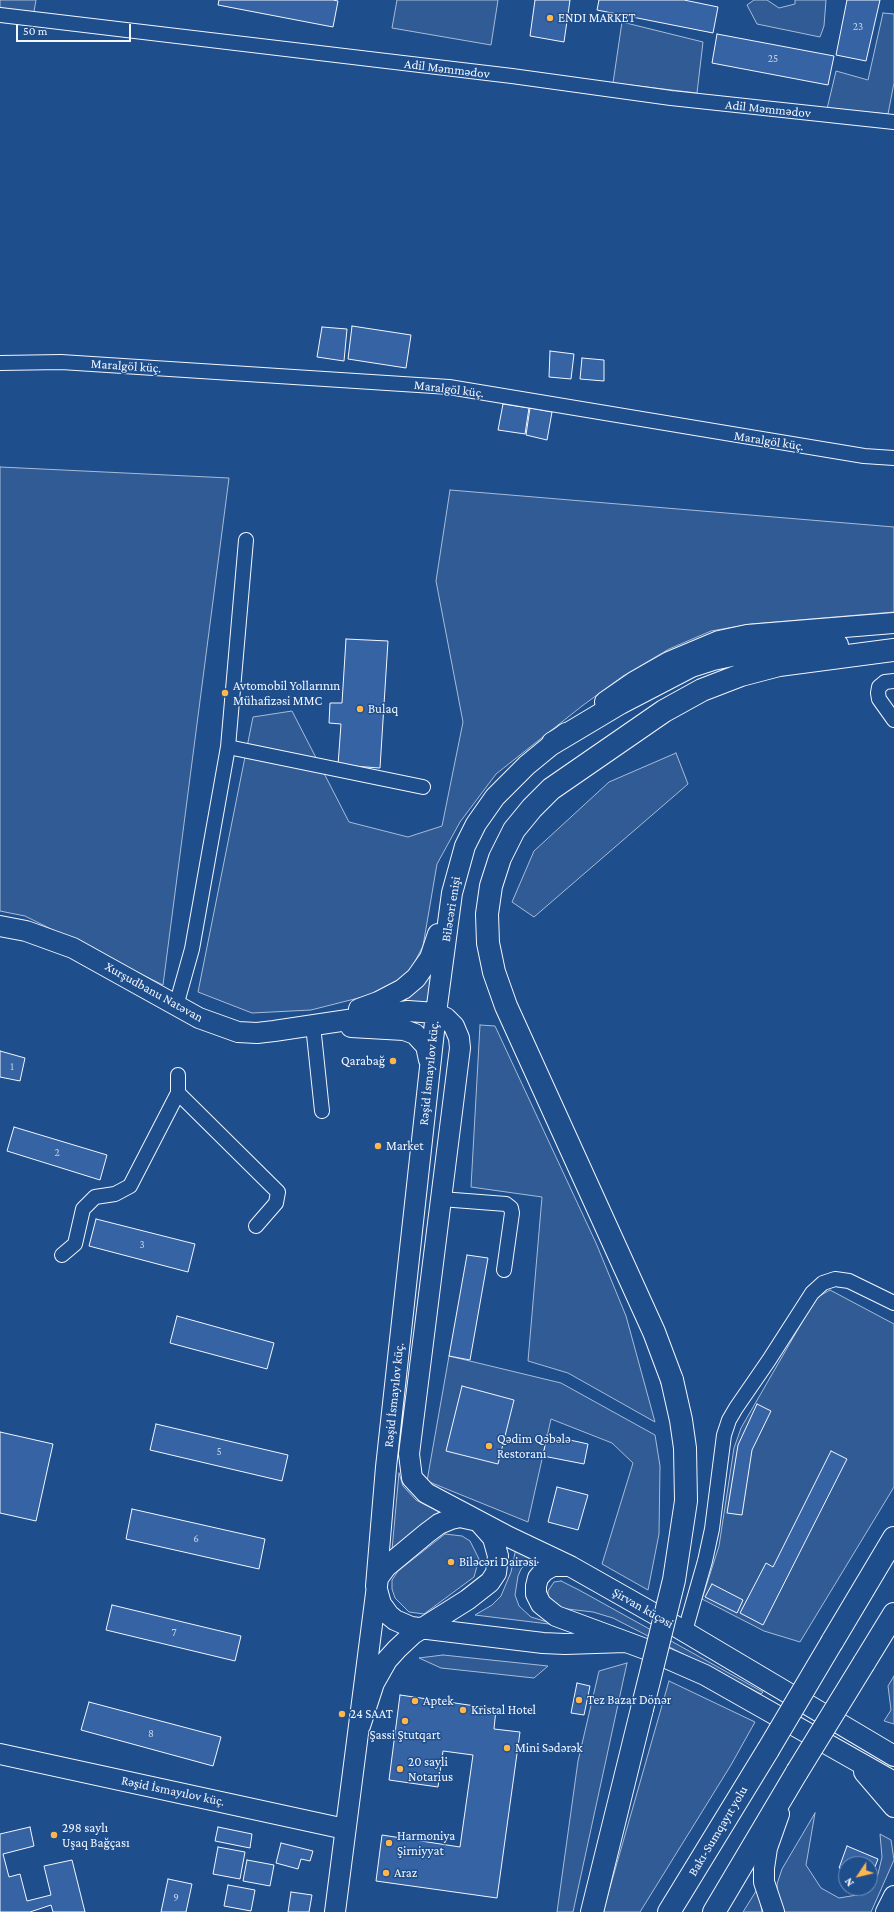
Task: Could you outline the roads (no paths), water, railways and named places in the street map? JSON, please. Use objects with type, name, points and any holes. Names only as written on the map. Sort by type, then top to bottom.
[{"type":"highway","points":[[553,743],[620,703],[691,666],[713,659],[755,650],[784,647],[894,644]]},
{"type":"highway","points":[[592,1912],[674,1580],[686,1502],[685,1448],[672,1380],[654,1332],[506,1006],[494,972],[488,943],[487,914],[491,886],[500,858],[514,830],[532,808],[558,784],[664,711],[702,690],[741,675],[779,665],[894,650]]},
{"type":"highway","name":"Bakı-Sumqayıt yolu","points":[[669,1912],[768,1750],[894,1538]]},
{"type":"highway","points":[[714,1912],[797,1772],[894,1614]]},
{"type":"main road","name":"Biləcəri enişi","points":[[436,1013],[452,893],[465,846],[476,824],[495,797],[527,765],[598,707],[634,682],[669,662],[719,641],[748,635],[894,623]]},
{"type":"main road","points":[[313,1025],[378,1002],[403,989],[416,978],[430,958],[452,893]]},
{"type":"main road","name":"Xurşudbanu Natəvan","points":[[0,926],[26,932],[73,948],[176,1006],[206,1020],[238,1032],[257,1033],[313,1025]]},
{"type":"main road","points":[[313,1025],[390,1012],[408,1011],[436,1013]]},
{"type":"main road","name":"Rəşid İsmayılov küç.","points":[[360,1726],[376,1586],[386,1467],[436,1013],[446,1018],[454,1026],[459,1038],[460,1048],[409,1454]]},
{"type":"main road","points":[[313,1025],[404,1030],[415,1034],[421,1039],[426,1046],[430,1066]]},
{"type":"main road","name":"Şirvan küçəsi","points":[[409,1454],[412,1478],[421,1490],[478,1521],[570,1566],[685,1631],[894,1756]]},
{"type":"main road","points":[[334,1912],[360,1726],[374,1683],[381,1669],[405,1640],[422,1628],[467,1600],[490,1582],[496,1573],[498,1556],[494,1538],[478,1521],[460,1517],[439,1524],[386,1567],[378,1578],[376,1586],[381,1604],[389,1615],[402,1624],[422,1628],[543,1643],[565,1644],[626,1642]]},
{"type":"main road","points":[[570,1566],[553,1566],[544,1571],[538,1578],[536,1594],[541,1604],[556,1616],[665,1656],[705,1675],[894,1782]]},
{"type":"main road","name":"Rəşid İsmayılov küç.","points":[[0,1754],[345,1829]]},
{"type":"main road","points":[[849,1756],[894,1807]]},
{"type":"main road","points":[[774,1912],[764,1882],[764,1868],[773,1828],[797,1772]]},
{"type":"main road","points":[[886,1912],[894,1896]]},
{"type":"street","name":"Adil Məmmədov","points":[[0,15],[512,76],[671,98],[894,122]]},
{"type":"street","name":"Maralgöl küç.","points":[[0,363],[61,362],[449,387],[864,456],[894,458]]},
{"type":"street","points":[[176,1006],[192,950],[228,747],[246,540]]},
{"type":"street","points":[[894,681],[885,682],[879,687],[878,692],[879,699],[894,720]]},
{"type":"street","points":[[228,747],[423,787]]},
{"type":"street","points":[[313,1025],[322,1111]]},
{"type":"street","points":[[62,1255],[75,1244],[83,1209],[95,1196],[115,1194],[130,1186],[178,1093],[178,1075]]},
{"type":"street","points":[[178,1093],[278,1192],[276,1204],[256,1226]]},
{"type":"street","points":[[441,1199],[506,1204],[511,1208],[512,1213],[504,1270]]},
{"type":"street","points":[[685,1631],[707,1555],[724,1434],[729,1420],[736,1408],[812,1294],[823,1283],[835,1279],[849,1281],[894,1304]]},
{"type":"place","name":"ENDI MARKET","points":[[550,18]]},
{"type":"place","name":"Avtomobil Yollarının Mühafizəsi MMC","points":[[225,693]]},
{"type":"place","name":"Bulaq","points":[[360,709]]},
{"type":"place","name":"Qarabağ","points":[[393,1061]]},
{"type":"place","name":"Market","points":[[378,1146]]},
{"type":"place","name":"Qədim Qəbələ Restoranı","points":[[489,1446]]},
{"type":"place","name":"Biləcəri Dairəsi","points":[[451,1562]]},
{"type":"place","name":"Tez Bazar Dönər","points":[[579,1700]]},
{"type":"place","name":"Aptek","points":[[415,1701]]},
{"type":"place","name":"Kristal Hotel","points":[[463,1710]]},
{"type":"place","name":"24 SAAT","points":[[342,1714]]},
{"type":"place","name":"Şassi Ştutqart","points":[[405,1721]]},
{"type":"place","name":"Mini Sədərək","points":[[507,1748]]},
{"type":"place","name":"20 sayli Notarius","points":[[400,1769]]},
{"type":"place","name":"298 saylı Uşaq Bağçası","points":[[54,1835]]},
{"type":"place","name":"Harmoniya Şirniyyat","points":[[389,1843]]},
{"type":"place","name":"Araz","points":[[386,1873]]}]
